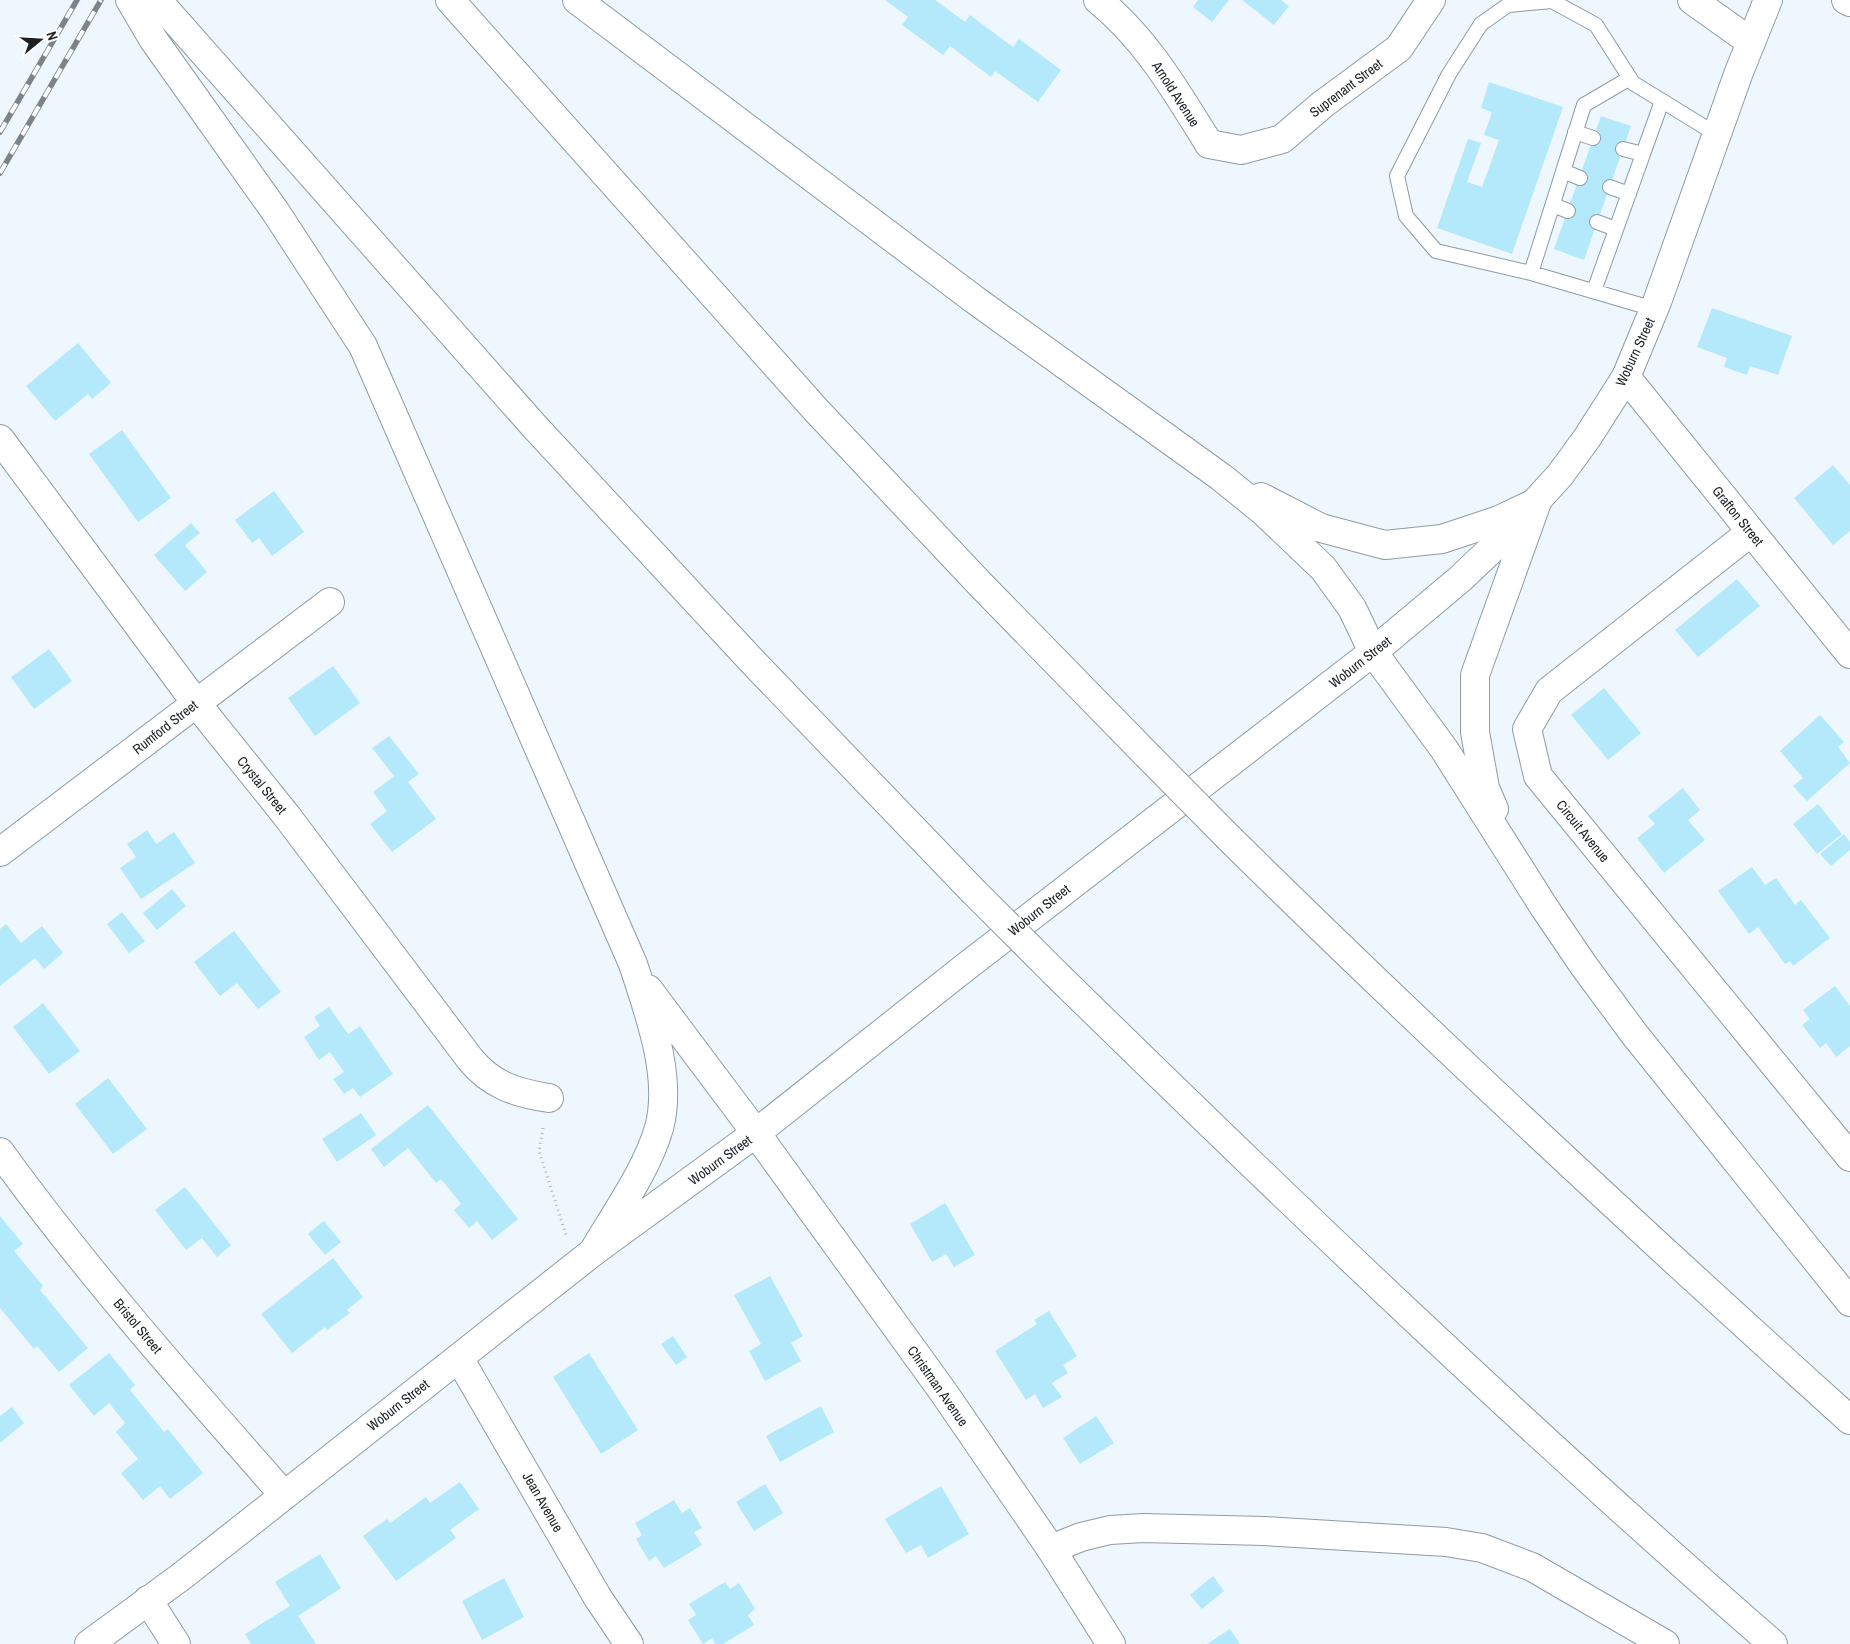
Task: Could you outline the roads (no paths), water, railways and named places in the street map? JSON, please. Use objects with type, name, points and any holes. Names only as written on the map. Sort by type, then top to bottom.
[{"type":"main road","points":[[130,0],[153,39],[275,211],[363,346],[633,964],[656,1040],[663,1092],[659,1126],[650,1154],[585,1259]]},
{"type":"main road","points":[[450,0],[816,410],[980,584],[1147,755],[1355,962],[1665,1254],[1850,1420]]},
{"type":"main road","points":[[577,0],[975,300],[1221,477],[1263,511],[1323,568],[1352,608],[1373,652],[1444,749],[1584,966],[1635,1035],[1850,1302]]},
{"type":"main road","name":"Arnold Avenue","points":[[1098,0],[1112,11],[1162,68],[1209,144],[1241,150]]},
{"type":"main road","name":"Suprenant Street","points":[[1241,150],[1282,139],[1323,104],[1400,48],[1432,0]]},
{"type":"main road","points":[[1692,0],[1751,42]]},
{"type":"main road","name":"Woburn Street","points":[[88,1644],[284,1495],[585,1259],[756,1134],[963,969],[1373,652],[1460,579],[1537,502],[1587,438],[1626,377],[1654,309],[1716,134],[1768,0]]},
{"type":"main road","points":[[1846,0],[1850,2]]},
{"type":"main road","points":[[161,5],[535,427],[751,660],[972,890],[1217,1132],[1562,1456],[1773,1644]]},
{"type":"main road","name":"Grafton Street","points":[[1626,377],[1850,654]]},
{"type":"main road","name":"Crystal Street","points":[[0,439],[196,703],[286,815],[478,1068],[507,1088],[548,1098]]},
{"type":"main road","points":[[1221,477],[1321,528],[1385,545],[1442,539],[1499,520],[1537,502]]},
{"type":"main road","points":[[1516,861],[1485,788],[1475,732],[1476,675],[1537,502]]},
{"type":"main road","name":"Circuit Avenue","points":[[1751,532],[1549,691],[1526,729],[1538,776],[1850,1157]]},
{"type":"main road","name":"Rumford Street","points":[[0,852],[30,832],[330,602]]},
{"type":"main road","name":"Christman Avenue","points":[[633,964],[650,994],[756,1134],[944,1393],[1051,1549],[1111,1644]]},
{"type":"main road","name":"Bristol Street","points":[[0,1152],[38,1205],[192,1391],[284,1495]]},
{"type":"main road","name":"Jean Avenue","points":[[459,1358],[598,1598],[629,1644]]},
{"type":"main road","points":[[1051,1549],[1081,1537],[1110,1530],[1143,1528],[1293,1532],[1446,1542],[1482,1548],[1532,1567],[1665,1644]]},
{"type":"main road","points":[[148,1600],[176,1644]]},
{"type":"lane","points":[[1654,309],[1531,273],[1436,251],[1406,216],[1397,176],[1449,74],[1481,24],[1508,5],[1552,2],[1596,25],[1633,83],[1716,134]]},
{"type":"lane","points":[[1531,273],[1584,105],[1630,78]]},
{"type":"lane","points":[[1594,292],[1662,101]]},
{"type":"lane","points":[[1575,132],[1594,138]]},
{"type":"lane","points":[[1623,149],[1643,154]]},
{"type":"lane","points":[[1563,171],[1580,178]]},
{"type":"lane","points":[[1610,187],[1629,194]]},
{"type":"lane","points":[[1553,205],[1568,210]]},
{"type":"lane","points":[[1597,222],[1616,229]]},
{"type":"railway","points":[[0,132],[77,0]]},
{"type":"railway","points":[[0,173],[101,0]]}]
